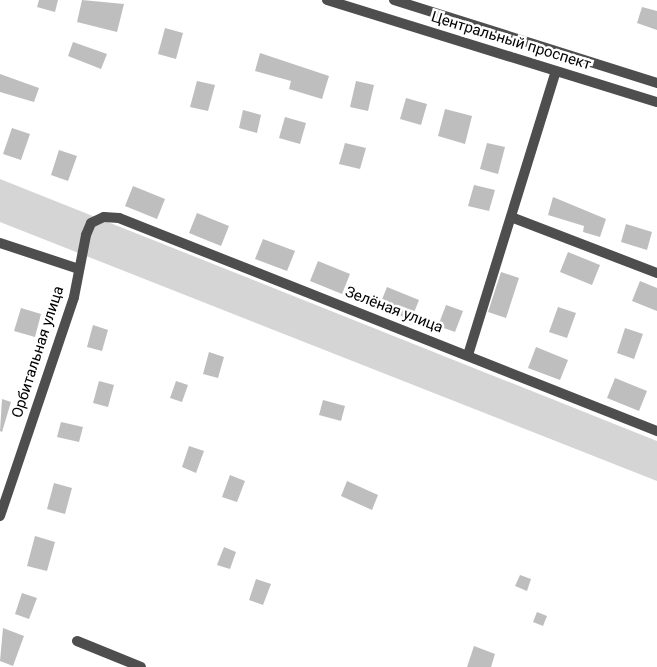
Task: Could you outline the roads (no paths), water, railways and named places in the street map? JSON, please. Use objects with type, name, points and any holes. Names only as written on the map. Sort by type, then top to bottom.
[{"type":"street","name":"Центральный проспект","points":[[327,0],[657,102]]},
{"type":"street","name":"Центральный проспект","points":[[394,0],[657,82]]},
{"type":"street","points":[[468,355],[556,71]]},
{"type":"street","name":"Орбитальная улица","points":[[0,516],[74,297],[91,223],[104,216],[118,218]]},
{"type":"street","points":[[511,217],[657,273]]},
{"type":"street","name":"Зелёная улица","points":[[118,218],[657,431]]},
{"type":"street","points":[[0,243],[79,269]]},
{"type":"street","points":[[77,642],[141,667]]}]
